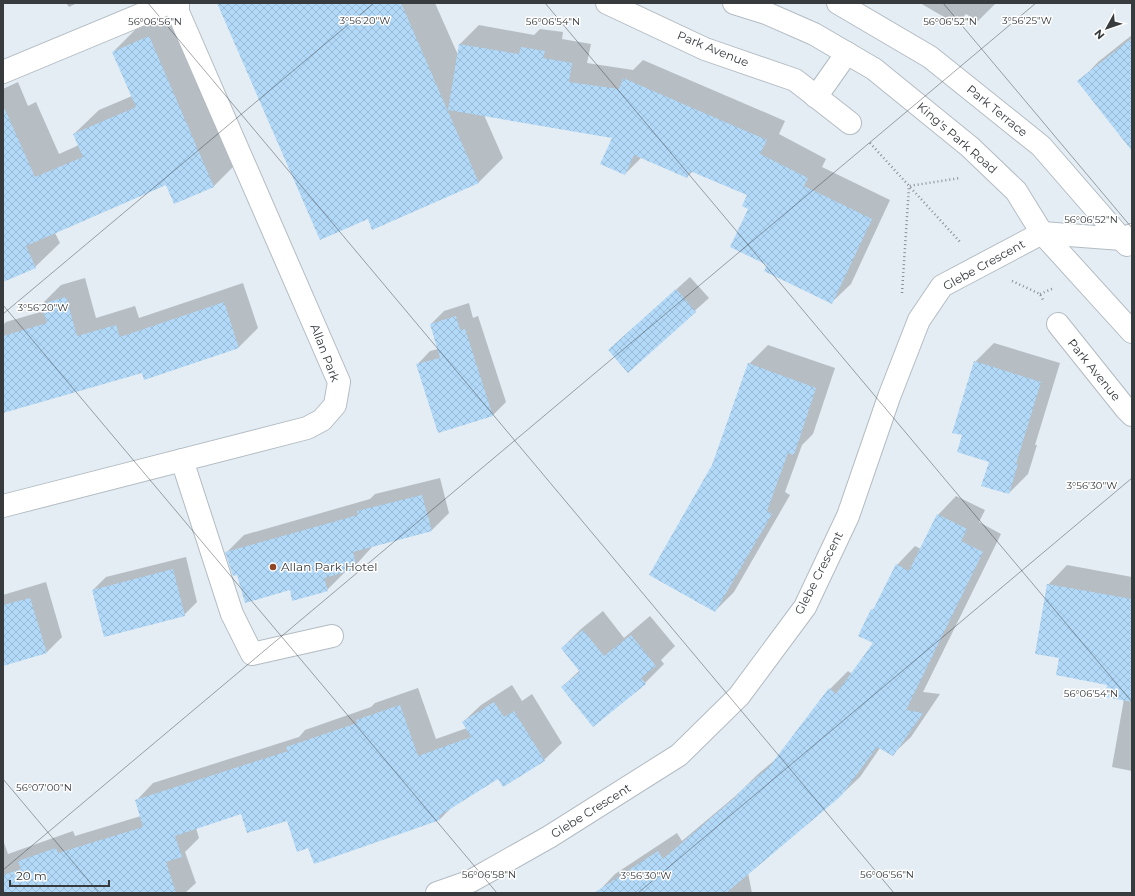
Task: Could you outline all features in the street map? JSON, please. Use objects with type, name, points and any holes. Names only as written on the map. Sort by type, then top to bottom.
[{"type":"street","points":[[3,72],[169,3]]},
{"type":"street","name":"Allan Park","points":[[3,506],[307,428],[322,420],[335,405],[339,382],[178,12],[178,3]]},
{"type":"street","name":"Park Avenue","points":[[607,3],[705,49],[795,80],[850,123]]},
{"type":"street","name":"King's Park Road","points":[[734,3],[766,13],[814,34],[848,53],[874,69],[970,147],[1016,191],[1042,233],[1132,332]]},
{"type":"street","name":"Park Terrace","points":[[838,3],[930,58],[1041,146],[1129,241]]},
{"type":"street","points":[[816,97],[848,53]]},
{"type":"street","points":[[1042,233],[1129,241]]},
{"type":"street","name":"Glebe Crescent","points":[[437,893],[478,887],[549,837],[679,755],[739,696],[805,607],[848,516],[889,397],[918,320],[942,286],[1042,233]]},
{"type":"street","name":"Park Avenue","points":[[1058,324],[1132,415]]},
{"type":"street","points":[[182,460],[232,614],[252,654],[332,636]]},
{"type":"path","points":[[850,123],[981,266],[1040,294],[1058,324]]},
{"type":"path","points":[[902,294],[909,186]]},
{"type":"building","points":[[217,3],[401,3],[479,183],[372,230],[368,219],[320,240]]},
{"type":"building","points":[[149,36],[214,187],[174,204],[166,185],[26,246],[36,268],[3,282],[3,105],[35,177],[83,157],[73,134],[136,107],[112,52]]},
{"type":"building","points":[[1132,38],[1132,151],[1077,81]]},
{"type":"building","points":[[459,44],[519,54],[521,47],[545,51],[543,58],[572,63],[569,82],[619,89],[623,78],[767,140],[760,154],[808,178],[804,186],[872,219],[832,304],[764,271],[767,265],[730,247],[748,209],[742,206],[747,195],[690,171],[687,178],[634,155],[625,175],[600,164],[612,138],[448,110]]},
{"type":"building","points":[[676,289],[696,312],[628,373],[608,350]]},
{"type":"building","points":[[66,297],[77,336],[116,325],[120,337],[224,302],[239,348],[144,380],[142,373],[3,413],[3,336],[47,323],[41,304]]},
{"type":"building","points":[[456,316],[460,330],[465,329],[493,416],[438,433],[416,364],[440,358],[430,324]]},
{"type":"building","points":[[974,361],[1041,382],[1016,464],[1018,464],[1009,494],[981,486],[989,462],[957,452],[962,435],[952,433]]},
{"type":"building","points":[[748,363],[816,388],[794,455],[788,453],[767,511],[772,514],[715,612],[649,575],[712,465]]},
{"type":"building","points":[[422,495],[432,531],[353,552],[356,564],[352,567],[353,570],[324,578],[328,591],[292,601],[290,590],[245,603],[237,575],[233,576],[225,552],[358,515],[357,511]]},
{"type":"building","points":[[937,514],[967,529],[961,541],[983,552],[906,710],[923,713],[893,756],[877,747],[841,796],[726,893],[594,893],[658,851],[663,859],[769,767],[829,688],[836,694],[873,643],[858,636],[896,564],[909,571]]},
{"type":"building","points":[[173,569],[185,616],[104,637],[92,590]]},
{"type":"building","points":[[1047,584],[1132,599],[1132,702],[1105,697],[1107,685],[1056,675],[1059,658],[1035,654]]},
{"type":"building","points":[[30,598],[47,653],[3,666],[3,605]]},
{"type":"building","points":[[583,630],[604,656],[631,635],[656,666],[641,678],[646,684],[593,727],[561,687],[580,672],[561,648]]},
{"type":"building","points":[[494,702],[504,717],[514,711],[545,761],[503,787],[498,779],[439,816],[440,820],[314,864],[308,848],[297,852],[287,821],[247,833],[241,814],[175,836],[182,857],[166,862],[176,893],[3,893],[3,875],[21,869],[18,861],[56,848],[58,853],[143,827],[135,800],[288,751],[286,747],[357,723],[356,720],[400,705],[418,756],[471,737],[462,722]]},
{"type":"place","name":"Allan Park Hotel","points":[[273,567]]}]
